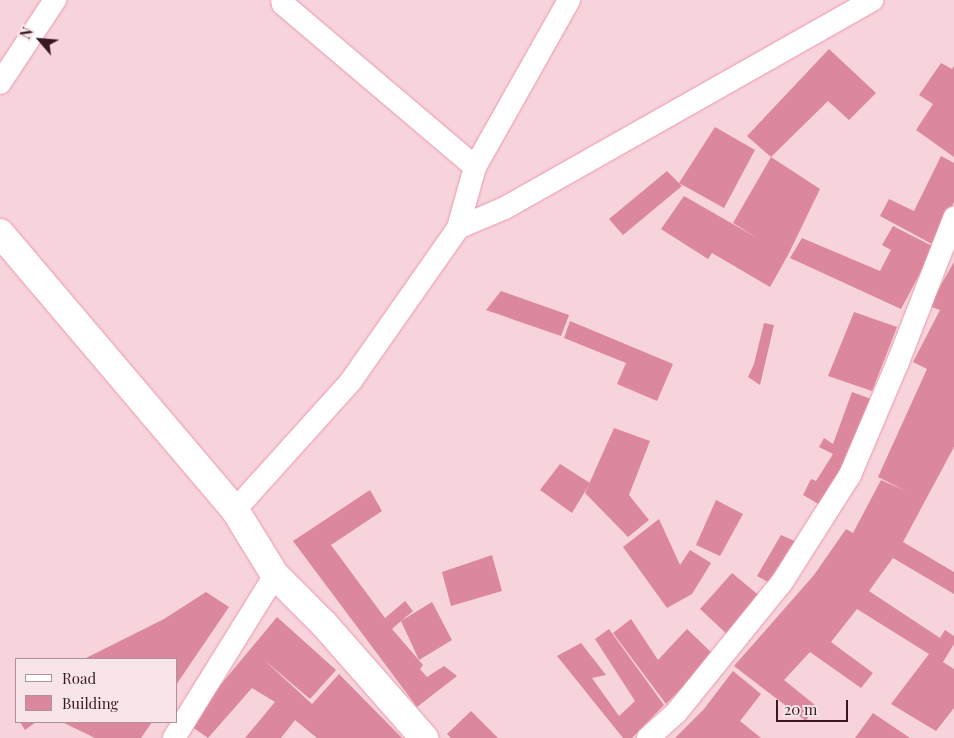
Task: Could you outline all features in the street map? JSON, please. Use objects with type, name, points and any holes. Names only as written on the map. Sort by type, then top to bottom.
[{"type":"street","points":[[0,82],[55,0]]},
{"type":"street","points":[[282,0],[283,4],[475,167]]},
{"type":"street","points":[[235,510],[351,381],[458,228],[475,167],[569,0]]},
{"type":"street","points":[[458,228],[505,208],[872,0]]},
{"type":"street","points":[[648,738],[676,713],[782,582],[850,475],[898,362],[954,218]]},
{"type":"street","points":[[0,233],[235,510],[275,575],[324,624],[424,738]]},
{"type":"street","points":[[174,738],[275,575]]},
{"type":"building","points":[[829,49],[876,93],[849,120],[828,101],[771,157],[747,136]]},
{"type":"building","points":[[941,63],[952,69],[954,66],[954,157],[916,130],[933,104],[919,95]]},
{"type":"building","points":[[715,127],[755,150],[724,208],[679,183]]},
{"type":"building","points":[[941,156],[954,163],[954,202],[932,244],[880,216],[889,199],[914,211]]},
{"type":"building","points":[[771,157],[820,189],[770,287],[712,253],[708,259],[661,229],[684,196],[759,239],[733,223]]},
{"type":"building","points":[[667,171],[682,186],[623,235],[609,219]]},
{"type":"building","points":[[893,226],[934,247],[901,309],[790,258],[802,238],[880,271],[891,250],[882,245]]},
{"type":"building","points":[[954,262],[954,447],[903,542],[954,572],[954,594],[893,558],[869,591],[940,638],[945,630],[954,636],[954,644],[943,662],[954,669],[954,708],[936,731],[891,704],[929,654],[857,609],[831,642],[873,673],[861,688],[810,652],[784,680],[815,705],[806,721],[734,666],[814,575],[846,529],[853,533],[881,480],[906,491],[878,477],[927,369],[913,362],[940,310],[929,306]]},
{"type":"building","points":[[501,291],[569,315],[561,336],[486,310]]},
{"type":"building","points":[[854,312],[897,327],[872,391],[828,376]]},
{"type":"building","points":[[570,321],[673,364],[657,401],[617,384],[626,363],[564,338]]},
{"type":"building","points":[[764,323],[774,325],[760,385],[748,377],[754,364]]},
{"type":"building","points":[[852,392],[871,399],[850,454],[820,505],[803,495],[811,479],[816,481],[833,454],[819,447],[824,438],[833,444]]},
{"type":"building","points":[[614,428],[650,441],[629,495],[649,520],[628,537],[585,493]]},
{"type":"building","points":[[560,464],[590,483],[572,513],[540,490]]},
{"type":"building","points":[[370,490],[382,511],[331,545],[385,618],[405,601],[413,611],[392,629],[423,665],[420,669],[427,677],[444,666],[457,676],[417,707],[293,541]]},
{"type":"building","points":[[716,500],[743,514],[720,556],[696,545]]},
{"type":"building","points":[[659,519],[680,565],[690,550],[711,563],[692,594],[667,608],[623,547]]},
{"type":"building","points":[[781,535],[797,542],[772,584],[757,576]]},
{"type":"building","points":[[492,555],[502,591],[451,606],[442,572]]},
{"type":"building","points":[[732,573],[762,598],[729,636],[700,609]]},
{"type":"building","points":[[206,592],[229,607],[178,682],[178,658],[86,658],[164,619]]},
{"type":"building","points":[[432,602],[452,640],[419,660],[401,621]]},
{"type":"building","points":[[277,617],[336,670],[310,699],[263,659],[312,704],[339,674],[402,738],[317,738],[295,720],[281,738],[245,738],[275,702],[252,688],[208,738],[188,724]]},
{"type":"building","points":[[631,619],[658,660],[687,629],[714,655],[666,704],[613,633]]},
{"type":"building","points":[[609,629],[664,705],[632,738],[623,738],[557,656],[581,643],[606,675],[592,678],[619,716],[635,701],[595,639]]},
{"type":"building","points":[[733,671],[761,694],[740,721],[761,738],[675,738],[704,709]]},
{"type":"building","points":[[471,711],[498,738],[451,738],[447,734]]},
{"type":"building","points":[[873,713],[910,738],[855,738]]},
{"type":"building","points":[[21,723],[35,723],[25,730]]},
{"type":"building","points":[[64,723],[151,723],[141,738],[95,738]]}]
